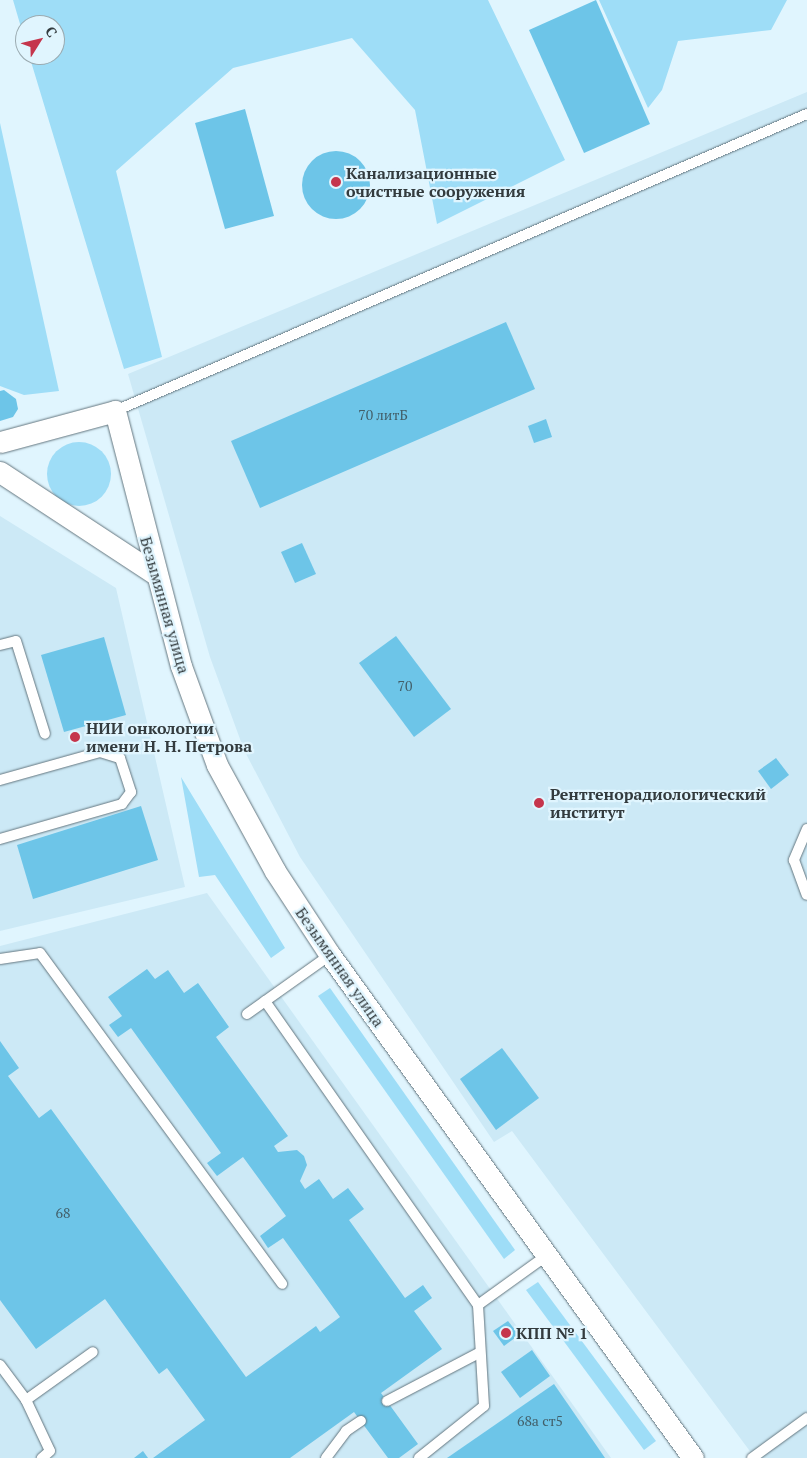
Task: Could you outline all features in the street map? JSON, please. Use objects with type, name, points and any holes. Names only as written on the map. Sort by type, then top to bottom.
[{"type":"street","points":[[0,442],[115,411]]},
{"type":"street","name":"Безымянная улица","points":[[115,411],[154,573],[181,666],[217,765],[275,871],[330,955],[693,1458]]},
{"type":"street","points":[[0,472],[154,573]]},
{"type":"lane","points":[[115,411],[807,114]]},
{"type":"lane","points":[[0,645],[16,640],[44,734]]},
{"type":"lane","points":[[0,780],[100,752],[120,758],[131,792],[122,804],[0,839]]},
{"type":"lane","points":[[807,829],[794,860],[807,895]]},
{"type":"lane","points":[[0,959],[40,953],[282,1284]]},
{"type":"lane","points":[[247,1014],[330,955]]},
{"type":"lane","points":[[265,1001],[478,1305],[479,1353],[484,1406],[419,1458]]},
{"type":"lane","points":[[478,1305],[546,1256]]},
{"type":"lane","points":[[26,1400],[93,1352]]},
{"type":"lane","points":[[387,1401],[479,1353]]},
{"type":"lane","points":[[0,1365],[26,1400],[50,1451],[42,1458]]},
{"type":"lane","points":[[752,1458],[807,1418]]},
{"type":"lane","points":[[326,1458],[346,1432],[361,1420]]},
{"type":"shaded area","points":[[13,0],[488,0],[565,160],[437,224],[415,110],[352,38],[233,68],[116,171],[162,357],[124,369],[32,65],[65,65],[65,15],[17,15]]},
{"type":"shaded area","points":[[599,0],[787,0],[771,30],[678,41],[662,90],[648,108]]},
{"type":"shaded area","name":"Рентгенорадиологический институт","points":[[807,92],[807,1458],[755,1458],[512,1131],[494,1142],[300,857],[244,750],[210,657],[128,374]]},
{"type":"shaded area","points":[[0,123],[59,391],[24,395],[0,386]]},
{"type":"shaded area","points":[[73,442],[85,442],[102,451],[109,462],[111,474],[109,486],[102,497],[85,506],[73,506],[61,501],[52,492],[47,480],[47,468],[52,456],[61,447]]},
{"type":"shaded area","name":"НИИ онкологии имени Н. Н. Петрова","points":[[0,516],[116,588],[185,887],[0,931]]},
{"type":"shaded area","points":[[181,777],[285,948],[271,958],[215,875],[199,877]]},
{"type":"shaded area","points":[[207,893],[611,1458],[0,1458],[0,946]]},
{"type":"shaded area","points":[[330,988],[515,1250],[504,1259],[318,996]]},
{"type":"shaded area","points":[[538,1282],[656,1441],[644,1450],[526,1290]]},
{"type":"building","points":[[596,0],[650,124],[584,153],[529,30]]},
{"type":"building","points":[[245,109],[274,216],[225,229],[195,123]]},
{"type":"building","name":"Канализационные очистные сооружения","points":[[329,151],[343,151],[355,156],[365,166],[370,178],[370,192],[365,204],[355,214],[343,219],[329,219],[317,214],[307,204],[302,192],[302,178],[307,166],[317,156]]},
{"type":"building","points":[[506,322],[535,389],[260,508],[231,441]]},
{"type":"building","points":[[4,390],[16,399],[18,409],[13,417],[0,421],[0,391]]},
{"type":"building","points":[[546,419],[552,437],[534,443],[528,426]]},
{"type":"building","points":[[302,543],[316,574],[295,583],[281,552]]},
{"type":"building","points":[[396,636],[451,709],[414,737],[359,663]]},
{"type":"building","points":[[104,637],[126,715],[64,732],[41,655]]},
{"type":"building","points":[[776,758],[789,775],[771,789],[758,771]]},
{"type":"building","points":[[141,806],[158,860],[33,899],[17,845]]},
{"type":"building","points":[[147,969],[155,979],[168,970],[184,993],[198,983],[229,1027],[216,1037],[288,1136],[274,1146],[278,1152],[297,1150],[304,1156],[307,1165],[300,1181],[305,1189],[319,1179],[333,1199],[348,1188],[364,1209],[349,1220],[405,1298],[423,1285],[432,1298],[414,1311],[442,1349],[381,1393],[418,1444],[399,1458],[388,1458],[354,1412],[290,1458],[153,1458],[205,1420],[167,1368],[159,1374],[105,1299],[36,1349],[0,1300],[0,1041],[19,1068],[8,1076],[39,1118],[51,1109],[246,1377],[316,1326],[320,1332],[340,1317],[283,1238],[268,1248],[260,1236],[286,1216],[243,1157],[217,1176],[207,1163],[221,1153],[131,1028],[118,1037],[109,1025],[122,1016],[108,997]]},
{"type":"building","points":[[502,1048],[539,1098],[496,1130],[460,1079]]},
{"type":"building","name":"КПП № 1","points":[[508,1321],[519,1335],[504,1346],[493,1331]]},
{"type":"building","points":[[532,1350],[550,1376],[520,1398],[501,1372]]},
{"type":"building","points":[[554,1384],[605,1458],[447,1458]]},
{"type":"building","points":[[143,1451],[148,1458],[134,1458]]},
{"type":"place","name":"Канализационные очистные сооружения","points":[[336,182]]},
{"type":"place","name":"НИИ онкологии имени Н. Н. Петрова","points":[[75,737]]},
{"type":"place","name":"Рентгенорадиологический институт","points":[[539,803]]},
{"type":"place","name":"КПП № 1","points":[[506,1333]]}]
